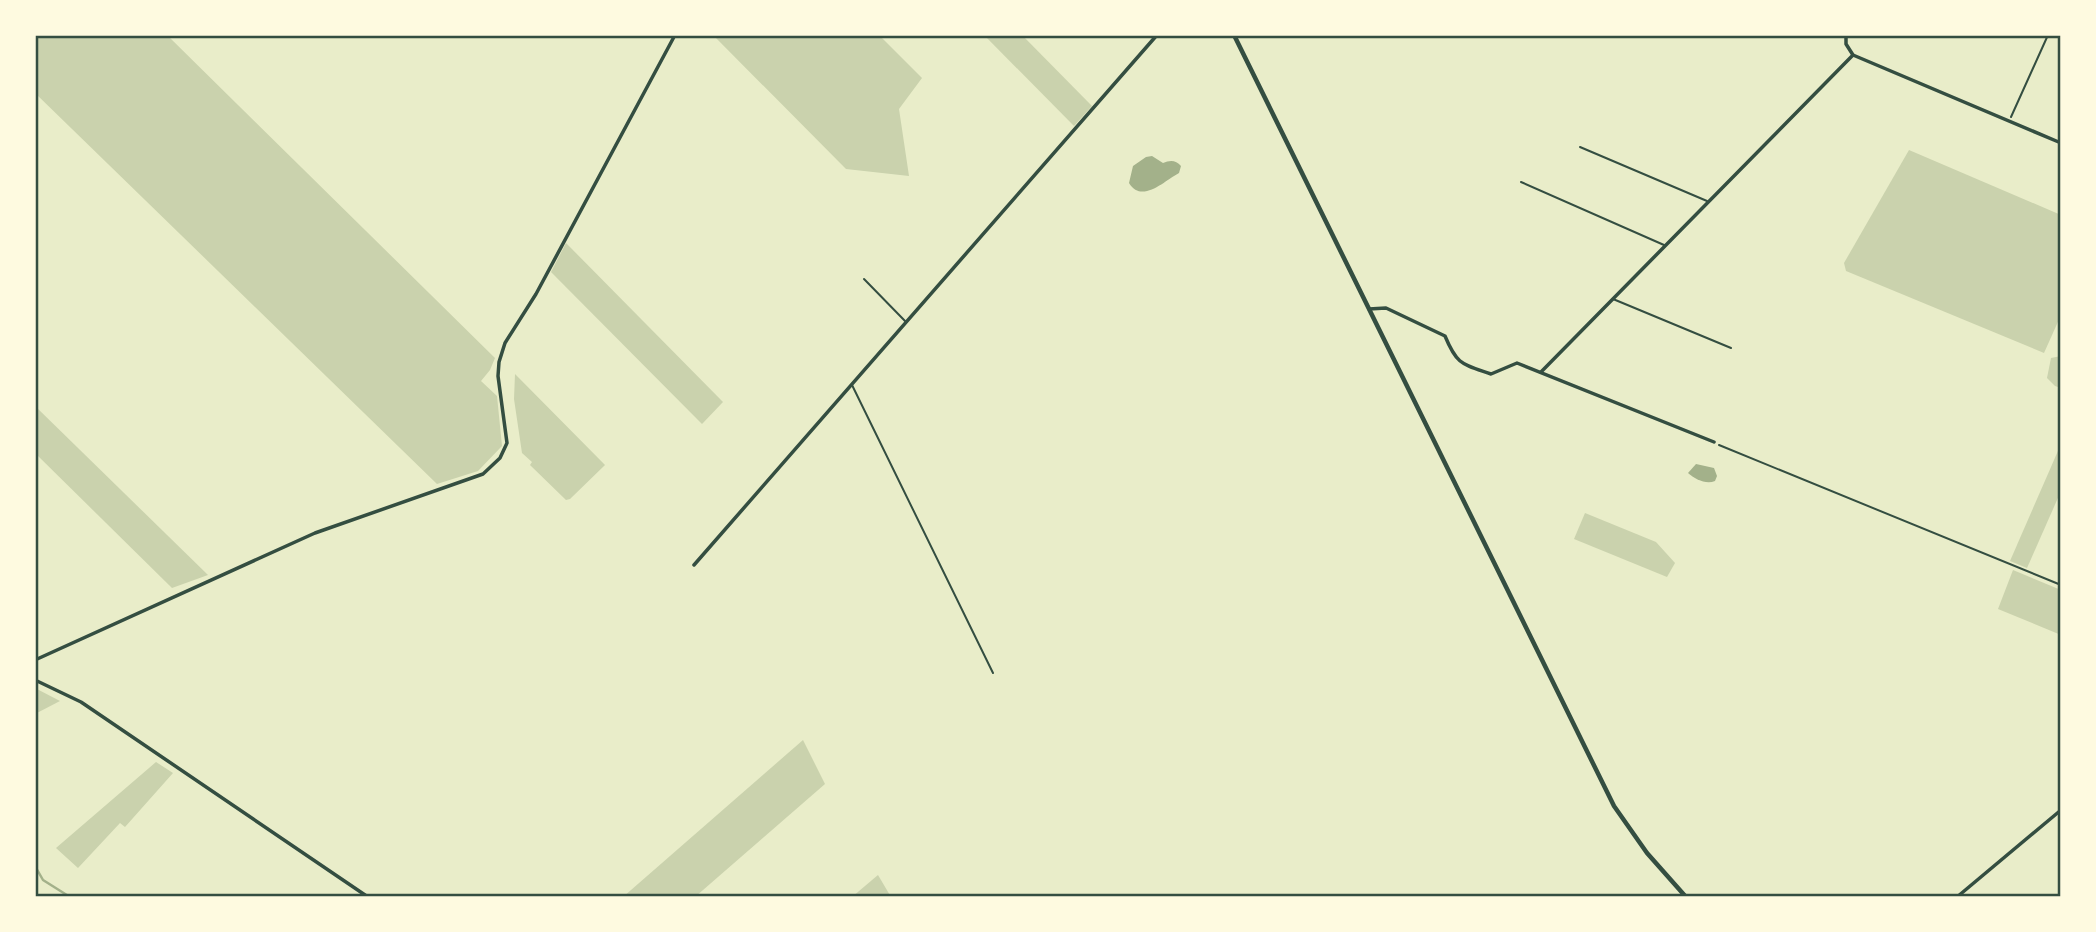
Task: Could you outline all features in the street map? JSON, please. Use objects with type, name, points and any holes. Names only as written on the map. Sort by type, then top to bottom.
[{"type":"street","points":[[35,660],[315,533],[483,474],[504,453],[507,443],[498,376],[505,343],[532,301],[675,35]]},
{"type":"street","points":[[694,565],[1157,35]]},
{"type":"street","points":[[1234,35],[1602,785],[1627,827],[1686,897]]},
{"type":"street","points":[[1846,35],[1846,44],[1853,55],[2061,143]]},
{"type":"street","points":[[1541,372],[1853,55]]},
{"type":"street","points":[[1369,309],[1386,308],[1445,336],[1454,356],[1463,364],[1491,374],[1517,363],[1714,442]]},
{"type":"street","points":[[35,680],[81,702],[368,897]]},
{"type":"street","points":[[1957,897],[2061,810]]},
{"type":"lane","points":[[1149,35],[1153,40]]},
{"type":"lane","points":[[1580,148],[1708,201]]},
{"type":"lane","points":[[1521,182],[1665,245]]},
{"type":"lane","points":[[864,279],[906,323]]},
{"type":"lane","points":[[1612,299],[1731,348]]},
{"type":"lane","points":[[852,385],[993,673]]},
{"type":"path","points":[[2009,121],[2048,35]]},
{"type":"path","points":[[1714,442],[2061,585]]},
{"type":"shaded area","points":[[35,35],[167,35],[495,358],[481,381],[497,396],[502,446],[478,471],[437,484],[35,93]]},
{"type":"shaded area","points":[[713,35],[879,35],[922,78],[899,109],[909,176],[846,169]]},
{"type":"shaded area","points":[[984,35],[1022,35],[1092,106],[1074,126]]},
{"type":"shaded area","points":[[1909,150],[2061,215],[2061,315],[2044,353],[1846,271],[1844,263]]},
{"type":"shaded area","points":[[1152,156],[1163,163],[1177,163],[1181,166],[1179,173],[1153,189],[1134,189],[1129,183],[1133,166]]},
{"type":"shaded area","points":[[566,243],[723,402],[702,424],[551,272]]},
{"type":"shaded area","points":[[2061,356],[2061,388],[2047,378],[2051,358]]},
{"type":"shaded area","points":[[515,374],[605,465],[570,499],[566,500],[530,465],[532,462],[522,453],[514,399]]},
{"type":"shaded area","points":[[35,406],[208,575],[172,588],[35,453]]},
{"type":"shaded area","points":[[2061,444],[2061,491],[2027,568],[2010,561]]},
{"type":"shaded area","points":[[1696,464],[1714,468],[1717,476],[1715,481],[1701,481],[1688,473]]},
{"type":"shaded area","points":[[1585,513],[1656,542],[1675,563],[1667,577],[1574,539]]},
{"type":"shaded area","points":[[2013,570],[2061,590],[2061,635],[1998,609]]},
{"type":"shaded area","points":[[35,688],[60,701],[35,714]]},
{"type":"shaded area","points":[[803,740],[825,784],[695,897],[623,897]]},
{"type":"shaded area","points":[[156,762],[173,773],[125,827],[120,823],[78,868],[56,848]]},
{"type":"shaded area","points":[[878,875],[891,897],[852,897]]},
{"type":"waterway","points":[[35,866],[43,880],[70,897]]}]
